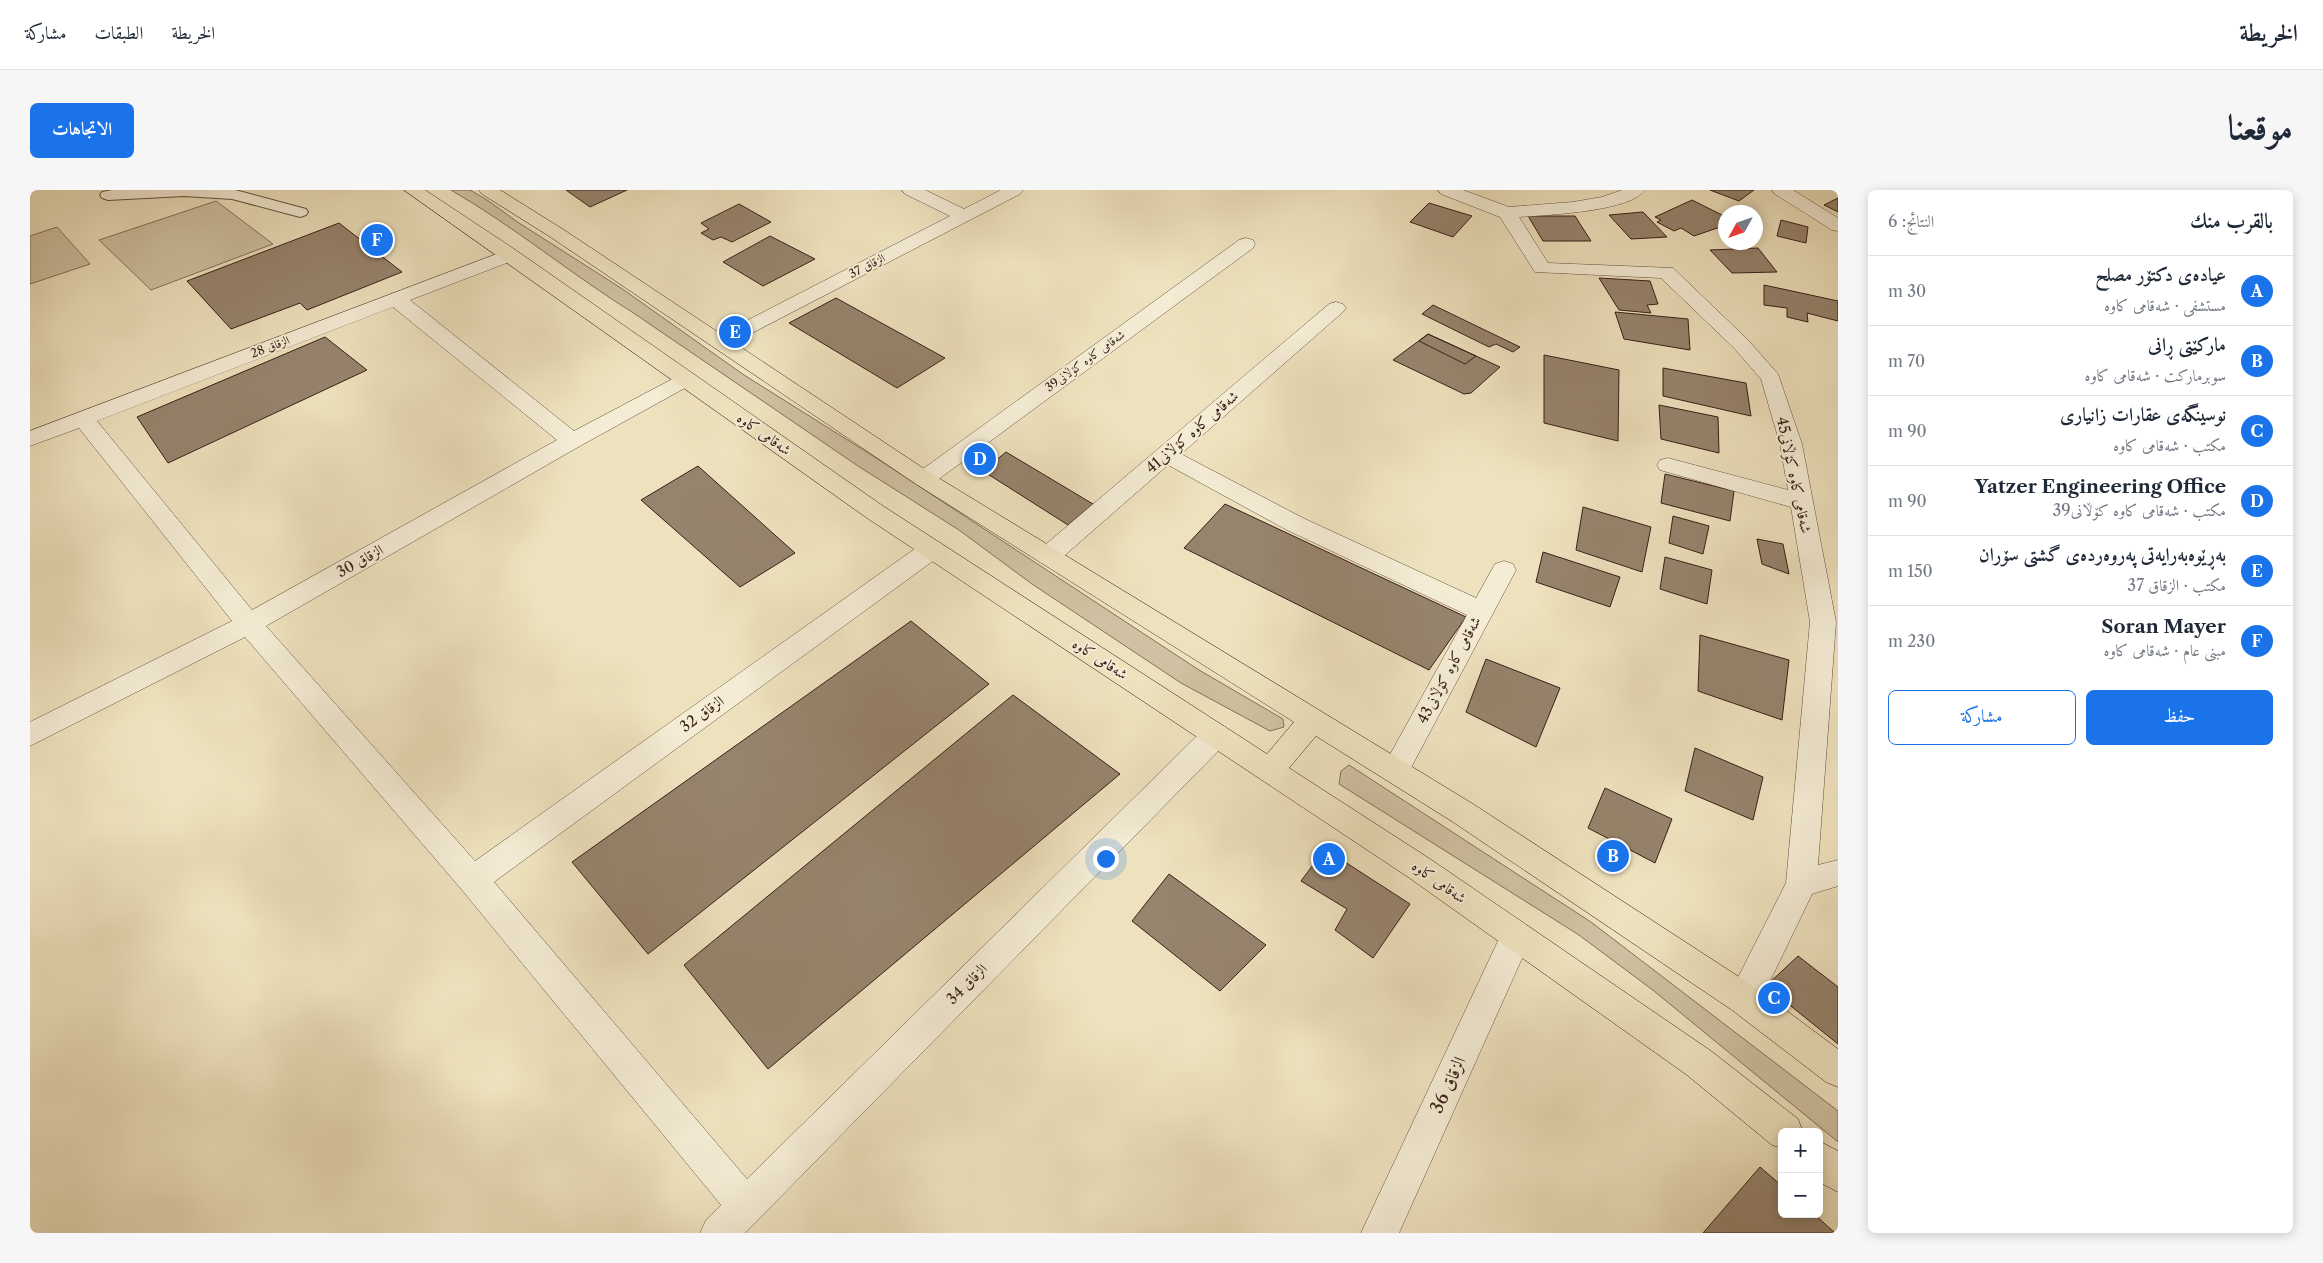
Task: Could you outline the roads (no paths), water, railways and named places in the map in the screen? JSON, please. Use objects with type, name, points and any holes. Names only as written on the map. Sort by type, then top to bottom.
[{"type":"main road","name":"شەقامی کاوە","points":[[413,190],[510,255],[875,512],[1419,868],[1698,1063],[1780,1128]]},
{"type":"main road","points":[[494,191],[924,479],[1463,813],[1744,999],[1838,1070]]},
{"type":"main road","points":[[1270,771],[1313,720]]},
{"type":"main road","points":[[1823,1162],[1838,1174]]},
{"type":"street","points":[[911,190],[964,216]]},
{"type":"street","name":"الزقاق 37","points":[[720,342],[1014,190]]},
{"type":"street","points":[[1447,190],[1507,213],[1603,203],[1636,190]]},
{"type":"street","points":[[1793,193],[1828,222],[1838,226]]},
{"type":"street","name":"شەقامی کاوە کۆڵانی45","points":[[1507,213],[1542,268],[1668,267],[1742,344],[1771,378],[1791,444],[1823,622],[1801,884],[1744,999]]},
{"type":"street","name":"شەقامی کاوە کۆڵانی39","points":[[924,479],[1246,244]]},
{"type":"street","name":"الزقاق 28","points":[[30,439],[510,255]]},
{"type":"street","points":[[396,299],[572,441]]},
{"type":"street","name":"شەقامی کاوە کۆڵانی41","points":[[1048,556],[1336,308]]},
{"type":"street","name":"الزقاق 30","points":[[30,735],[249,624],[572,441],[687,379]]},
{"type":"street","points":[[83,419],[249,624],[473,880],[746,1206]]},
{"type":"street","points":[[1166,455],[1295,524],[1482,611]]},
{"type":"street","points":[[1668,465],[1802,502]]},
{"type":"street","name":"الزقاق 32","points":[[473,880],[932,548]]},
{"type":"street","name":"شەقامی کاوە کۆڵانی43","points":[[1395,771],[1504,570]]},
{"type":"street","name":"الزقاق 34","points":[[719,1233],[1216,735]]},
{"type":"street","points":[[1801,884],[1838,872]]},
{"type":"street","name":"الزقاق 36","points":[[1380,1233],[1516,936]]},
{"type":"lane","points":[[108,195],[210,191],[232,194],[300,212]]},
{"type":"place","name":"Soran Mayer","points":[[377,240]]},
{"type":"place","name":"بەڕێوەبەرایەتی پەروەردەی گشتی سۆران","points":[[735,332]]},
{"type":"place","name":"Yatzer Engineering Office","points":[[980,459]]},
{"type":"place","name":"مارکێتی ڕانی","points":[[1613,856]]},
{"type":"place","name":"عیادەی دکتۆر مصلح","points":[[1329,859]]},
{"type":"place","name":"نوسینگەی عقارات زانیاری","points":[[1774,998]]}]
